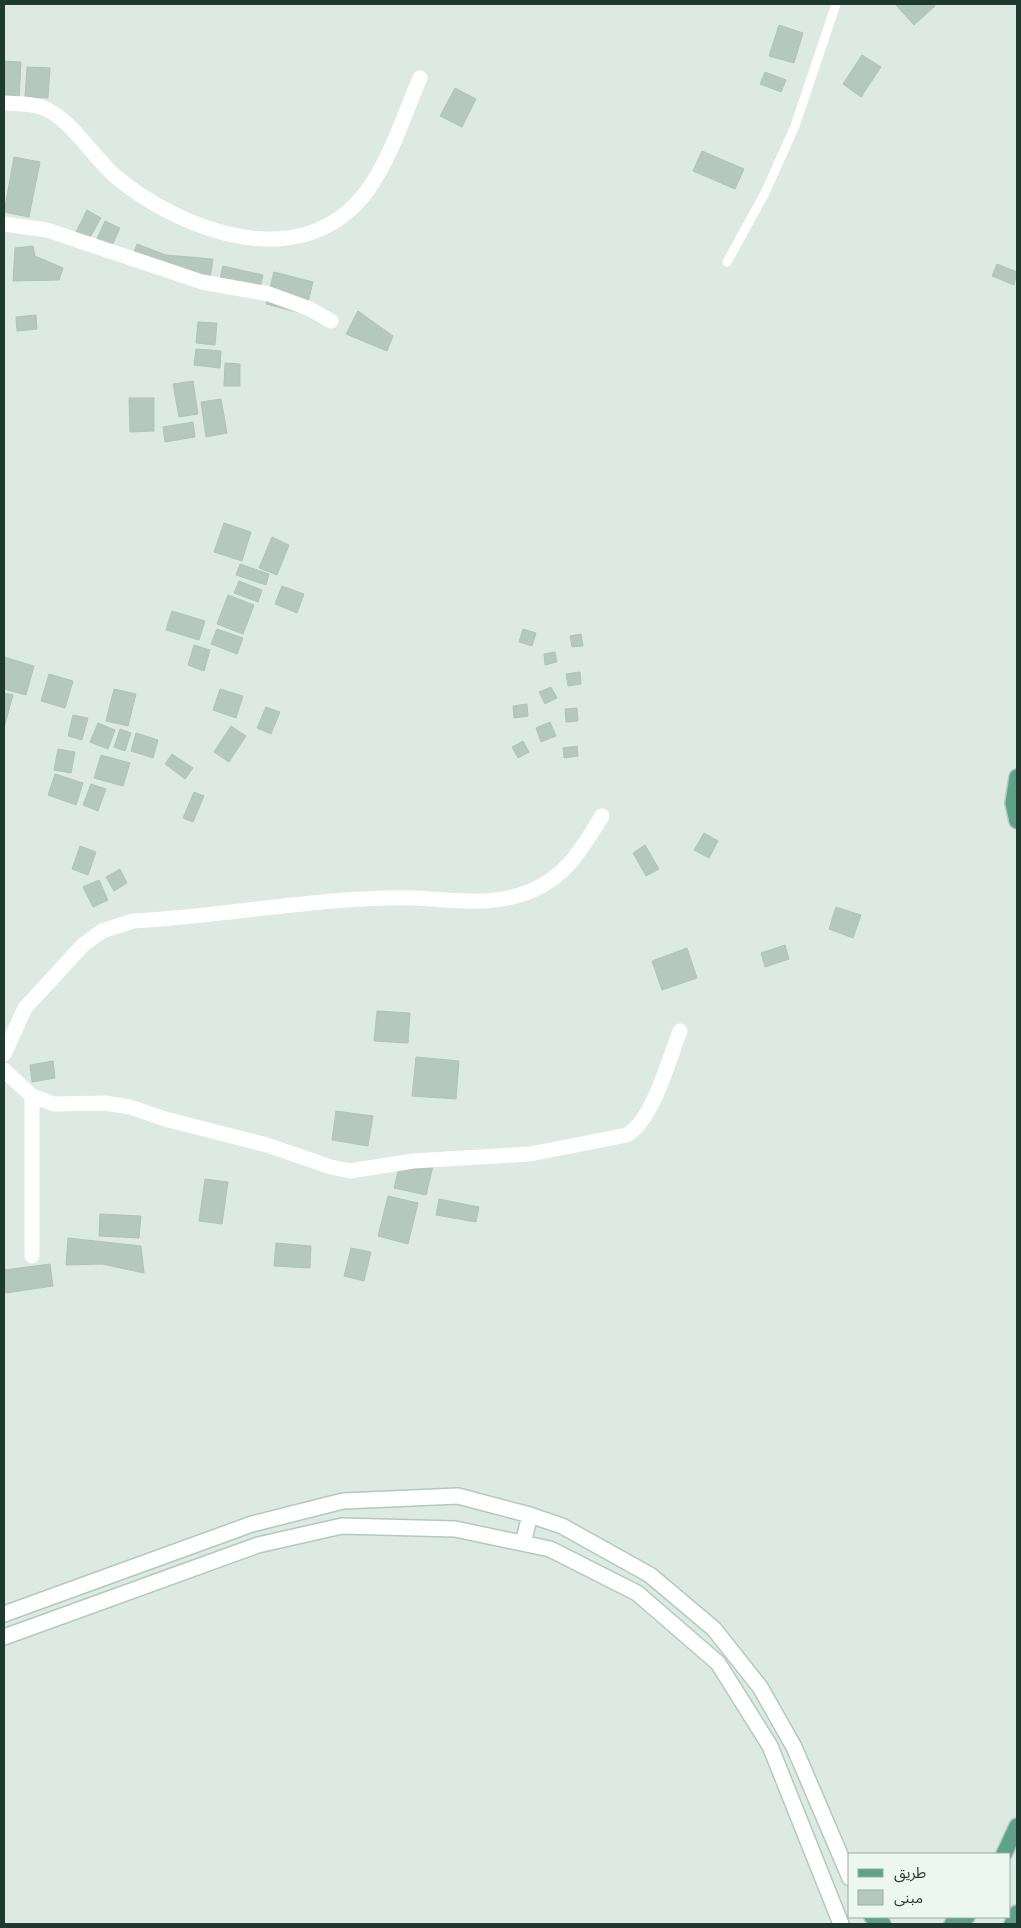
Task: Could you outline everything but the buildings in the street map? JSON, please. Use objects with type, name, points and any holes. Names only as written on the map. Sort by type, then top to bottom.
[{"type":"main road","points":[[1017,777],[1013,803],[1017,821]]},
{"type":"main road","points":[[1004,1853],[1017,1826]]},
{"type":"main road","points":[[1012,1924],[1017,1913]]},
{"type":"main road","points":[[952,1924],[965,1918]]},
{"type":"street","points":[[4,103],[33,104],[59,116],[114,175],[132,189],[171,212],[228,234],[264,240],[297,236],[329,224],[343,215],[366,192],[383,163],[420,78]]},
{"type":"street","points":[[4,224],[47,230],[202,282],[269,294],[310,309],[331,321]]},
{"type":"street","points":[[4,1054],[18,1019],[33,998],[83,945],[112,926],[132,922],[360,899],[415,898],[463,903],[502,900],[532,891],[560,875],[579,854],[602,816]]},
{"type":"street","points":[[4,1070],[32,1096],[62,1105],[104,1103],[130,1107],[165,1119],[267,1145],[340,1170],[360,1171],[396,1163],[530,1154],[627,1135],[636,1130],[647,1116],[680,1031]]},
{"type":"street","points":[[32,1096],[32,1256]]},
{"type":"street","points":[[4,1614],[252,1524],[343,1501],[458,1496],[530,1515],[562,1526],[650,1575],[714,1629],[760,1687],[794,1747],[848,1873]]},
{"type":"street","points":[[523,1543],[530,1515]]},
{"type":"street","points":[[4,1637],[258,1545],[342,1526],[455,1529],[550,1549],[637,1593],[718,1663],[770,1746],[841,1924]]},
{"type":"street","points":[[775,1758],[794,1747]]},
{"type":"lane","points":[[727,262],[764,193],[795,126],[836,4]]}]
